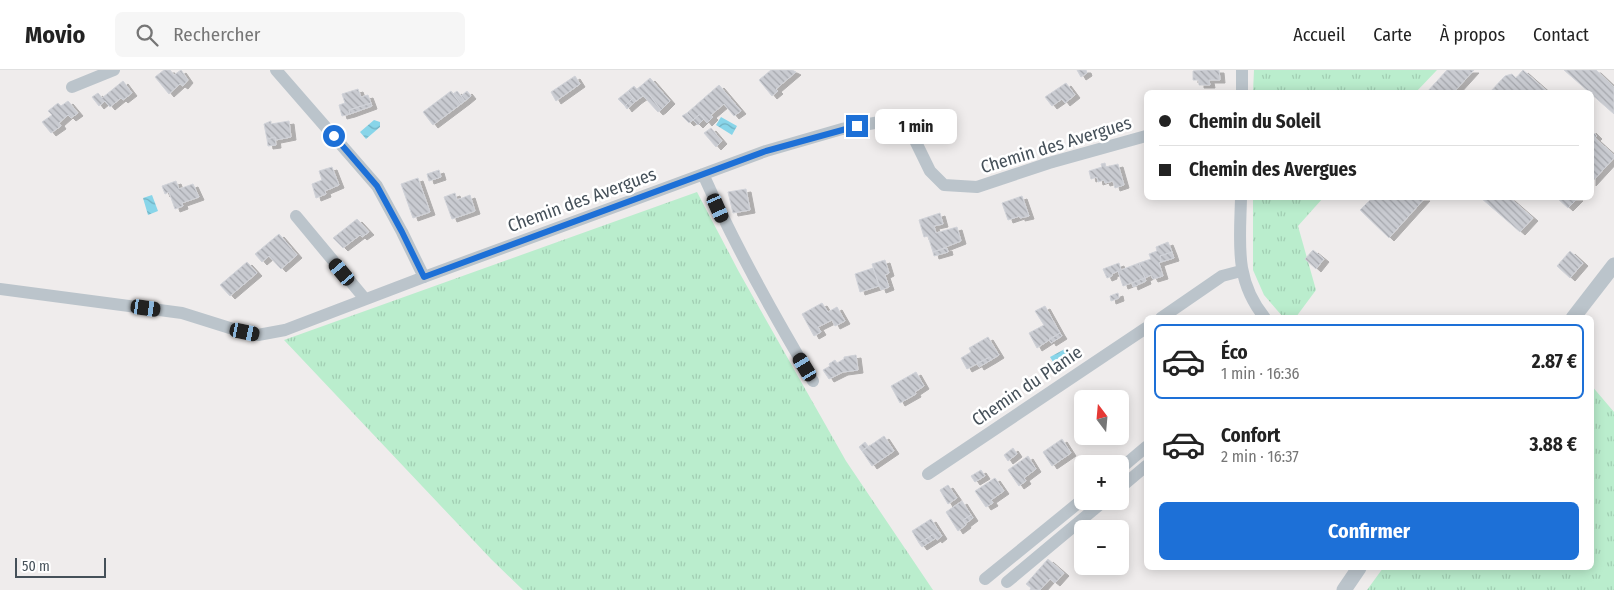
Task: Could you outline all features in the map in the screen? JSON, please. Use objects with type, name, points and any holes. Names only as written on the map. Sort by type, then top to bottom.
[{"type":"street","points":[[72,87],[114,70]]},
{"type":"street","points":[[276,70],[377,186],[424,277]]},
{"type":"street","points":[[1242,70],[1242,90]]},
{"type":"street","name":"Chemin des Avergues","points":[[0,289],[182,313],[232,330],[258,335],[285,330],[364,299],[775,148],[842,129],[885,121],[909,128],[930,171],[944,185],[977,187],[1049,163],[1144,137]]},
{"type":"street","points":[[703,174],[726,226],[762,294],[814,381]]},
{"type":"street","points":[[1241,200],[1241,271],[1254,304],[1263,315]]},
{"type":"street","points":[[296,216],[364,299]]},
{"type":"street","points":[[1575,315],[1614,265]]},
{"type":"street","points":[[1165,315],[1222,276],[1241,271]]},
{"type":"street","name":"Chemin du Planie","points":[[928,474],[1144,329]]},
{"type":"street","points":[[1129,461],[1144,449]]},
{"type":"street","points":[[1129,480],[1144,468]]},
{"type":"street","points":[[985,579],[1074,507]]},
{"type":"street","points":[[1007,582],[1093,510]]},
{"type":"street","points":[[1344,590],[1358,570]]},
{"type":"green space","points":[[1254,70],[1437,70],[1418,90],[1253,90]]},
{"type":"green space","points":[[697,192],[739,272],[846,461],[933,590],[523,590],[491,559],[284,340]]},
{"type":"green space","points":[[1253,200],[1321,200],[1298,226],[1316,290],[1297,315],[1281,315],[1264,295],[1253,270]]},
{"type":"green space","points":[[1594,389],[1614,412],[1614,590],[1367,590],[1382,570],[1594,570]]},
{"type":"water","points":[[721,117],[737,126],[732,135],[716,125]]},
{"type":"water","points":[[374,120],[380,122],[380,127],[366,139],[360,132]]},
{"type":"water","points":[[152,195],[158,211],[148,215],[143,198]]},
{"type":"water","points":[[1065,349],[1069,352],[1069,357],[1055,365],[1050,357]]},
{"type":"building","points":[[164,70],[170,70],[174,75],[181,70],[188,80],[183,86],[180,84],[169,94],[155,77]]},
{"type":"building","points":[[771,70],[792,70],[796,72],[776,89],[778,91],[772,96],[759,80]]},
{"type":"building","points":[[1077,70],[1086,70],[1087,73],[1081,77]]},
{"type":"building","points":[[1219,70],[1220,80],[1209,80],[1210,85],[1199,85],[1199,80],[1193,80],[1193,71]]},
{"type":"building","points":[[1447,70],[1474,70],[1456,90],[1429,90]]},
{"type":"building","points":[[1523,70],[1546,90],[1492,90],[1505,76],[1512,74],[1516,78]]},
{"type":"building","points":[[1564,70],[1596,70],[1614,87],[1614,114],[1594,96],[1594,90],[1587,90]]},
{"type":"building","points":[[575,76],[580,84],[556,101],[551,92]]},
{"type":"building","points":[[650,78],[670,101],[661,110],[642,85]]},
{"type":"building","points":[[123,81],[132,93],[123,100],[121,98],[110,107],[105,101],[99,106],[92,97],[98,93],[102,98]]},
{"type":"building","points":[[1066,83],[1075,95],[1065,103],[1062,99],[1052,106],[1045,97]]},
{"type":"building","points":[[642,85],[661,110],[658,112],[637,89]]},
{"type":"building","points":[[719,85],[741,111],[734,116],[724,104],[711,115],[713,117],[707,123],[700,114],[693,120],[687,113]]},
{"type":"building","points":[[634,86],[643,96],[636,101],[628,91]]},
{"type":"building","points":[[358,89],[361,97],[368,95],[371,103],[349,110],[350,114],[342,116],[339,105],[345,103],[342,94]]},
{"type":"building","points":[[451,91],[461,104],[433,125],[423,112]]},
{"type":"building","points":[[457,91],[465,101],[461,104],[453,94]]},
{"type":"building","points":[[467,91],[471,96],[465,101],[461,96]]},
{"type":"building","points":[[628,91],[633,98],[625,106],[618,99]]},
{"type":"building","points":[[633,98],[636,101],[627,109],[625,106]]},
{"type":"building","points":[[68,101],[78,113],[71,118],[68,115],[59,123],[61,126],[51,133],[42,122],[52,115],[48,111],[58,103],[61,106]]},
{"type":"building","points":[[371,103],[372,106],[350,114],[349,110]]},
{"type":"building","points":[[687,113],[693,120],[689,123],[682,116]]},
{"type":"building","points":[[700,114],[704,119],[698,125],[693,120]]},
{"type":"building","points":[[271,121],[271,124],[289,121],[291,137],[276,140],[275,137],[267,139],[264,124]]},
{"type":"building","points":[[711,128],[722,141],[716,147],[704,133]]},
{"type":"building","points":[[1594,133],[1597,136],[1595,138],[1614,155],[1614,158],[1594,180]]},
{"type":"building","points":[[275,137],[276,145],[268,146],[267,139]]},
{"type":"building","points":[[1105,163],[1106,167],[1118,164],[1124,185],[1115,188],[1113,181],[1105,183],[1104,180],[1098,182],[1097,177],[1091,179],[1089,171],[1102,167],[1101,164]]},
{"type":"building","points":[[332,167],[339,185],[325,191],[326,194],[316,198],[312,184],[322,180],[319,171]]},
{"type":"building","points":[[439,170],[441,177],[429,181],[427,174]]},
{"type":"building","points":[[418,178],[430,212],[413,218],[401,184]]},
{"type":"building","points":[[176,181],[179,189],[193,184],[199,197],[182,203],[183,206],[175,209],[169,192],[165,194],[162,186]]},
{"type":"building","points":[[746,189],[750,210],[733,213],[728,192]]},
{"type":"building","points":[[455,193],[457,200],[470,195],[475,211],[452,219],[444,197]]},
{"type":"building","points":[[1022,196],[1029,216],[1020,218],[1020,216],[1008,220],[1002,203]]},
{"type":"building","points":[[1370,200],[1423,200],[1389,238],[1360,210]]},
{"type":"building","points":[[1483,200],[1512,200],[1533,218],[1520,232]]},
{"type":"building","points":[[1559,200],[1576,200],[1568,208]]},
{"type":"building","points":[[940,213],[943,224],[934,226],[936,233],[957,227],[961,241],[933,252],[928,236],[924,237],[919,220]]},
{"type":"building","points":[[357,219],[369,232],[362,237],[360,235],[343,248],[333,238]]},
{"type":"building","points":[[279,234],[297,255],[281,269],[269,256],[262,262],[255,254]]},
{"type":"building","points":[[1168,242],[1172,252],[1160,256],[1161,262],[1159,263],[1163,276],[1153,279],[1151,275],[1145,278],[1139,263],[1151,259],[1149,254],[1157,251],[1156,247]]},
{"type":"building","points":[[947,248],[948,252],[934,256],[933,252]]},
{"type":"building","points":[[1313,250],[1324,259],[1316,269],[1305,259]]},
{"type":"building","points":[[1570,251],[1583,263],[1570,278],[1557,266]]},
{"type":"building","points":[[1172,252],[1174,258],[1161,262],[1160,256]]},
{"type":"building","points":[[885,260],[889,273],[885,275],[889,287],[881,290],[872,264]]},
{"type":"building","points":[[247,262],[257,273],[230,296],[220,285]]},
{"type":"building","points":[[1119,263],[1121,270],[1139,263],[1145,278],[1123,286],[1118,271],[1107,278],[1103,269]]},
{"type":"building","points":[[873,268],[879,286],[860,292],[855,274]]},
{"type":"building","points":[[1145,278],[1146,281],[1133,287],[1132,283]]},
{"type":"building","points":[[1118,293],[1119,298],[1111,301],[1110,296]]},
{"type":"building","points":[[822,303],[828,312],[837,307],[845,321],[835,326],[832,320],[818,327],[821,332],[814,336],[802,314]]},
{"type":"building","points":[[1045,306],[1060,333],[1037,348],[1029,333],[1044,325],[1035,311]]},
{"type":"building","points":[[1060,333],[1062,336],[1051,343],[1049,339]]},
{"type":"building","points":[[988,337],[999,355],[991,360],[990,357],[967,369],[961,358],[971,352],[969,348]]},
{"type":"building","points":[[856,355],[858,370],[843,372],[829,379],[823,370],[835,360],[837,363],[844,359],[844,357]]},
{"type":"building","points":[[990,357],[991,360],[979,367],[977,363]]},
{"type":"building","points":[[916,372],[924,386],[915,392],[916,394],[900,403],[891,386]]},
{"type":"building","points":[[884,436],[894,451],[872,466],[862,451]]},
{"type":"building","points":[[1062,439],[1071,453],[1052,466],[1043,452]]},
{"type":"building","points":[[865,442],[868,446],[862,451],[859,447]]},
{"type":"building","points":[[1013,448],[1017,454],[1008,461],[1004,455]]},
{"type":"building","points":[[1028,456],[1036,469],[1024,478],[1026,481],[1019,486],[1008,470]]},
{"type":"building","points":[[981,470],[985,476],[975,482],[971,476]]},
{"type":"building","points":[[995,478],[1004,491],[991,500],[993,503],[986,507],[975,491]]},
{"type":"building","points":[[948,485],[957,498],[948,504],[940,490]]},
{"type":"building","points":[[962,501],[971,515],[963,520],[966,525],[958,531],[946,512]]},
{"type":"building","points":[[971,515],[973,518],[965,524],[963,520]]},
{"type":"building","points":[[931,519],[942,536],[937,540],[934,534],[919,543],[912,531]]},
{"type":"building","points":[[934,534],[936,538],[922,547],[919,543]]},
{"type":"building","points":[[1048,559],[1064,573],[1055,583],[1050,579],[1040,590],[1030,590],[1031,588],[1026,584]]},
{"type":"route","points":[[334,136],[377,186],[424,277],[766,151],[857,126]]}]
